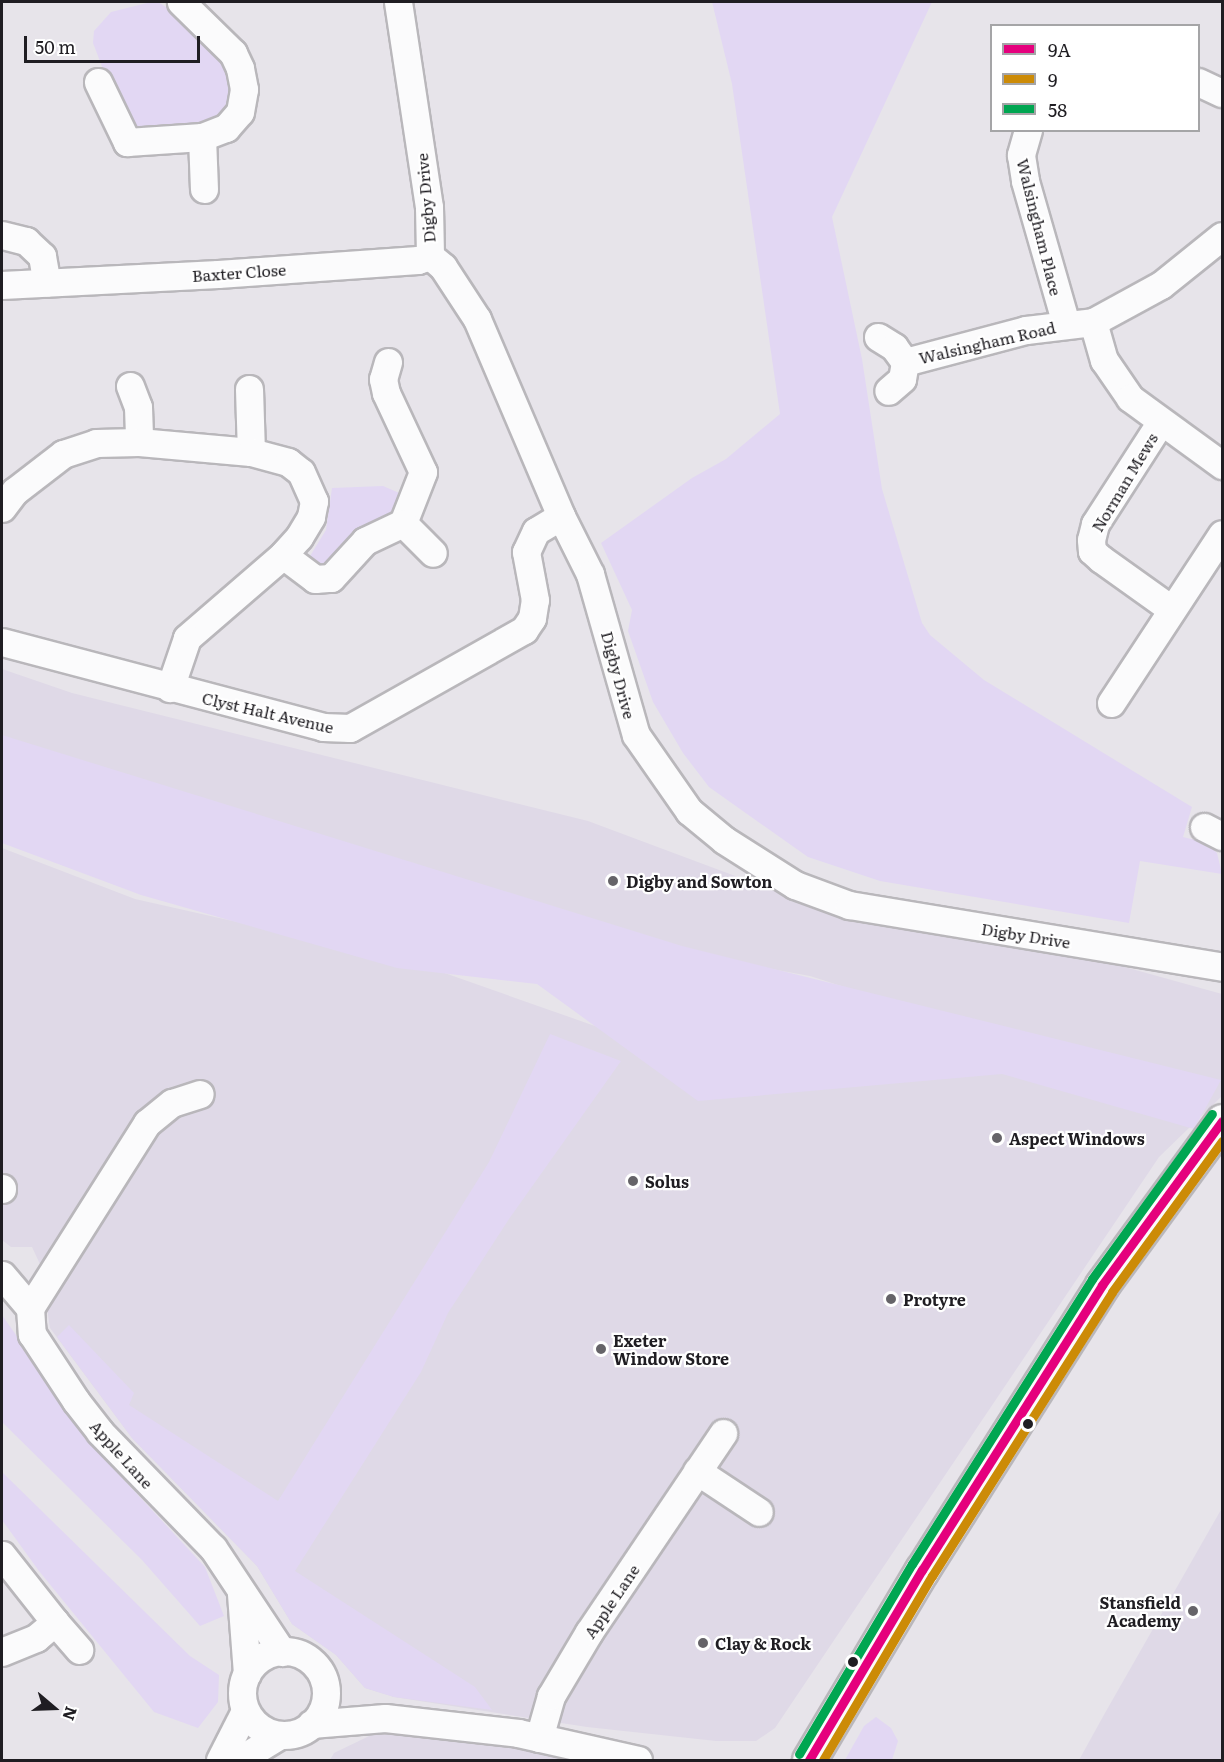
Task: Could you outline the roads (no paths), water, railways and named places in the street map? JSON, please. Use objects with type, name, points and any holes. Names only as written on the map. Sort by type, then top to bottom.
[{"type":"street","points":[[98,82],[127,142],[215,135],[240,112],[242,78],[233,53],[181,2]]},
{"type":"street","name":"Digby Drive","points":[[398,2],[429,207],[430,256],[443,267],[477,319],[561,516],[590,573],[636,735],[689,811],[724,840],[795,885],[849,905],[1222,967]]},
{"type":"street","points":[[1200,83],[1222,93]]},
{"type":"street","name":"Walsingham Place","points":[[1027,132],[1021,154],[1025,181],[1066,324]]},
{"type":"street","points":[[202,137],[204,189]]},
{"type":"street","points":[[2,235],[26,241],[42,256],[47,283]]},
{"type":"street","name":"Walsingham Road","points":[[905,362],[1026,330],[1093,322],[1161,285],[1222,236]]},
{"type":"street","name":"Baxter Close","points":[[2,285],[406,261],[430,256]]},
{"type":"street","points":[[1093,322],[1113,379],[1160,423],[1222,465]]},
{"type":"street","name":"Walsingham Road","points":[[878,337],[894,347],[905,362],[902,379],[888,391]]},
{"type":"street","points":[[284,555],[315,579],[332,578],[365,541],[403,523],[423,472],[386,393],[383,379],[388,362]]},
{"type":"street","points":[[130,386],[138,407],[139,442]]},
{"type":"street","points":[[249,389],[251,452]]},
{"type":"street","name":"Norman Mews","points":[[1160,423],[1095,524],[1090,540],[1092,551],[1101,559],[1171,609]]},
{"type":"street","points":[[2,508],[22,485],[63,454],[96,443],[139,442],[251,452],[288,462],[310,486],[314,501],[311,517],[284,555],[187,638],[170,688]]},
{"type":"street","name":"Clyst Halt Avenue","points":[[2,642],[170,688],[337,729],[362,724],[524,630],[532,618],[535,600],[526,552],[536,531],[561,516]]},
{"type":"street","points":[[403,523],[433,553]]},
{"type":"street","points":[[1111,703],[1222,534]]},
{"type":"street","points":[[2,1275],[30,1308],[147,1123],[172,1103],[200,1094]]},
{"type":"street","points":[[809,1761],[922,1570],[1096,1295],[1222,1120]]},
{"type":"street","name":"Apple Lane","points":[[30,1308],[32,1334],[100,1432],[213,1548],[282,1652]]},
{"type":"street","name":"Apple Lane","points":[[539,1738],[551,1696],[723,1433]]},
{"type":"street","points":[[697,1471],[759,1512]]},
{"type":"street","points":[[2,1555],[79,1650]]},
{"type":"street","points":[[240,1586],[247,1674],[242,1694],[245,1711],[262,1730],[280,1735]]},
{"type":"street","points":[[2,1652],[36,1638],[55,1622]]},
{"type":"street","points":[[239,1761],[280,1735],[303,1731],[322,1710],[325,1688],[319,1671],[310,1660],[282,1652],[259,1659],[247,1674]]},
{"type":"street","points":[[325,1688],[385,1718]]},
{"type":"street","points":[[220,1761],[245,1711]]},
{"type":"street","points":[[311,1724],[385,1718],[539,1738],[638,1761]]},
{"type":"place","name":"Digby and Sowton","points":[[613,881]]},
{"type":"place","name":"Aspect Windows","points":[[997,1138]]},
{"type":"place","name":"Solus","points":[[633,1181]]},
{"type":"place","name":"Protyre","points":[[891,1299]]},
{"type":"place","name":"Exeter Window Store","points":[[601,1349]]},
{"type":"place","name":"Stansfield Academy","points":[[1193,1611]]},
{"type":"place","name":"Clay & Rock","points":[[703,1643]]}]
